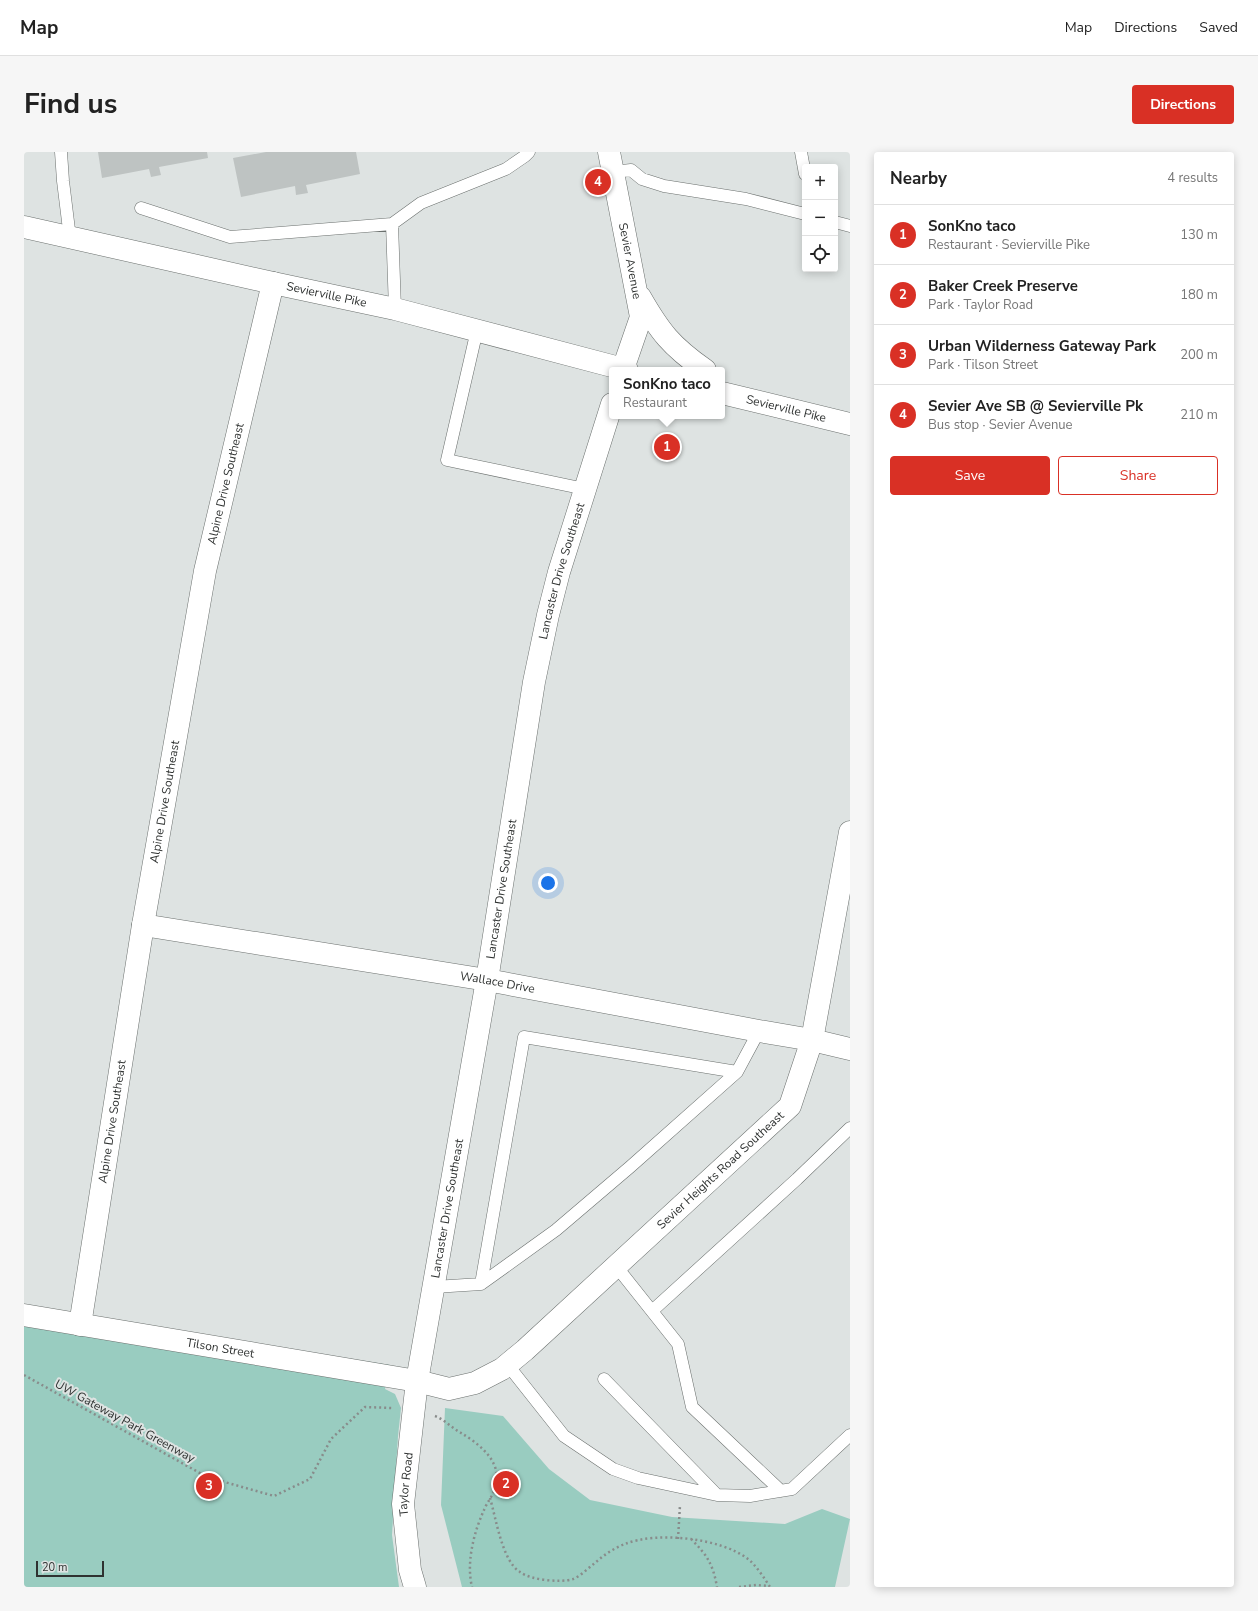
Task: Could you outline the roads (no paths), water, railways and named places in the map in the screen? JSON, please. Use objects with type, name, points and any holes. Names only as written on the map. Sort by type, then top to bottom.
[{"type":"street","name":"Sevier Avenue","points":[[611,162],[641,317],[625,367]]},
{"type":"street","name":"Sevierville Pike","points":[[24,227],[395,309],[613,367]]},
{"type":"street","name":"Alpine Drive Southeast","points":[[80,1325],[143,925],[205,571],[273,283]]},
{"type":"street","points":[[635,287],[661,332],[675,348],[701,367]]},
{"type":"street","name":"Sevierville Pike","points":[[727,391],[850,424]]},
{"type":"street","name":"Lancaster Drive Southeast","points":[[417,1381],[487,980],[536,675],[554,593],[609,413]]},
{"type":"street","name":"Sevier Heights Road Southeast","points":[[449,1389],[475,1383],[507,1364],[790,1106],[812,1040],[850,832]]},
{"type":"street","name":"Wallace Drive","points":[[143,925],[487,980],[812,1040],[850,1049]]},
{"type":"street","name":"Tilson Street","points":[[24,1315],[417,1381],[449,1389]]},
{"type":"street","name":"Taylor Road","points":[[415,1587],[410,1570],[403,1504],[417,1381]]},
{"type":"lane","points":[[61,152],[70,238]]},
{"type":"lane","points":[[141,208],[230,237],[392,224],[421,203],[506,170],[529,152]]},
{"type":"lane","points":[[800,152],[803,164]]},
{"type":"lane","points":[[611,162],[631,170],[642,179],[664,186],[746,199],[802,213]]},
{"type":"lane","points":[[838,223],[850,226]]},
{"type":"lane","points":[[392,224],[395,309]]},
{"type":"lane","points":[[476,330],[447,460],[585,488]]},
{"type":"lane","points":[[434,1287],[480,1284],[556,1230],[630,1167],[737,1072],[759,1031]]},
{"type":"lane","points":[[480,1284],[524,1037],[737,1072]]},
{"type":"lane","points":[[652,1311],[797,1179],[850,1128]]},
{"type":"lane","points":[[616,1266],[678,1344],[692,1407],[780,1491]]},
{"type":"lane","points":[[507,1364],[564,1436],[613,1469],[638,1478],[717,1495],[750,1496],[792,1489],[850,1435]]},
{"type":"lane","points":[[604,1379],[717,1495]]},
{"type":"place","name":"Sevier Ave SB @ Sevierville Pk","points":[[598,182]]},
{"type":"place","name":"SonKno taco","points":[[667,447]]},
{"type":"place","name":"Baker Creek Preserve","points":[[506,1484]]},
{"type":"place","name":"Urban Wilderness Gateway Park","points":[[209,1486]]}]
